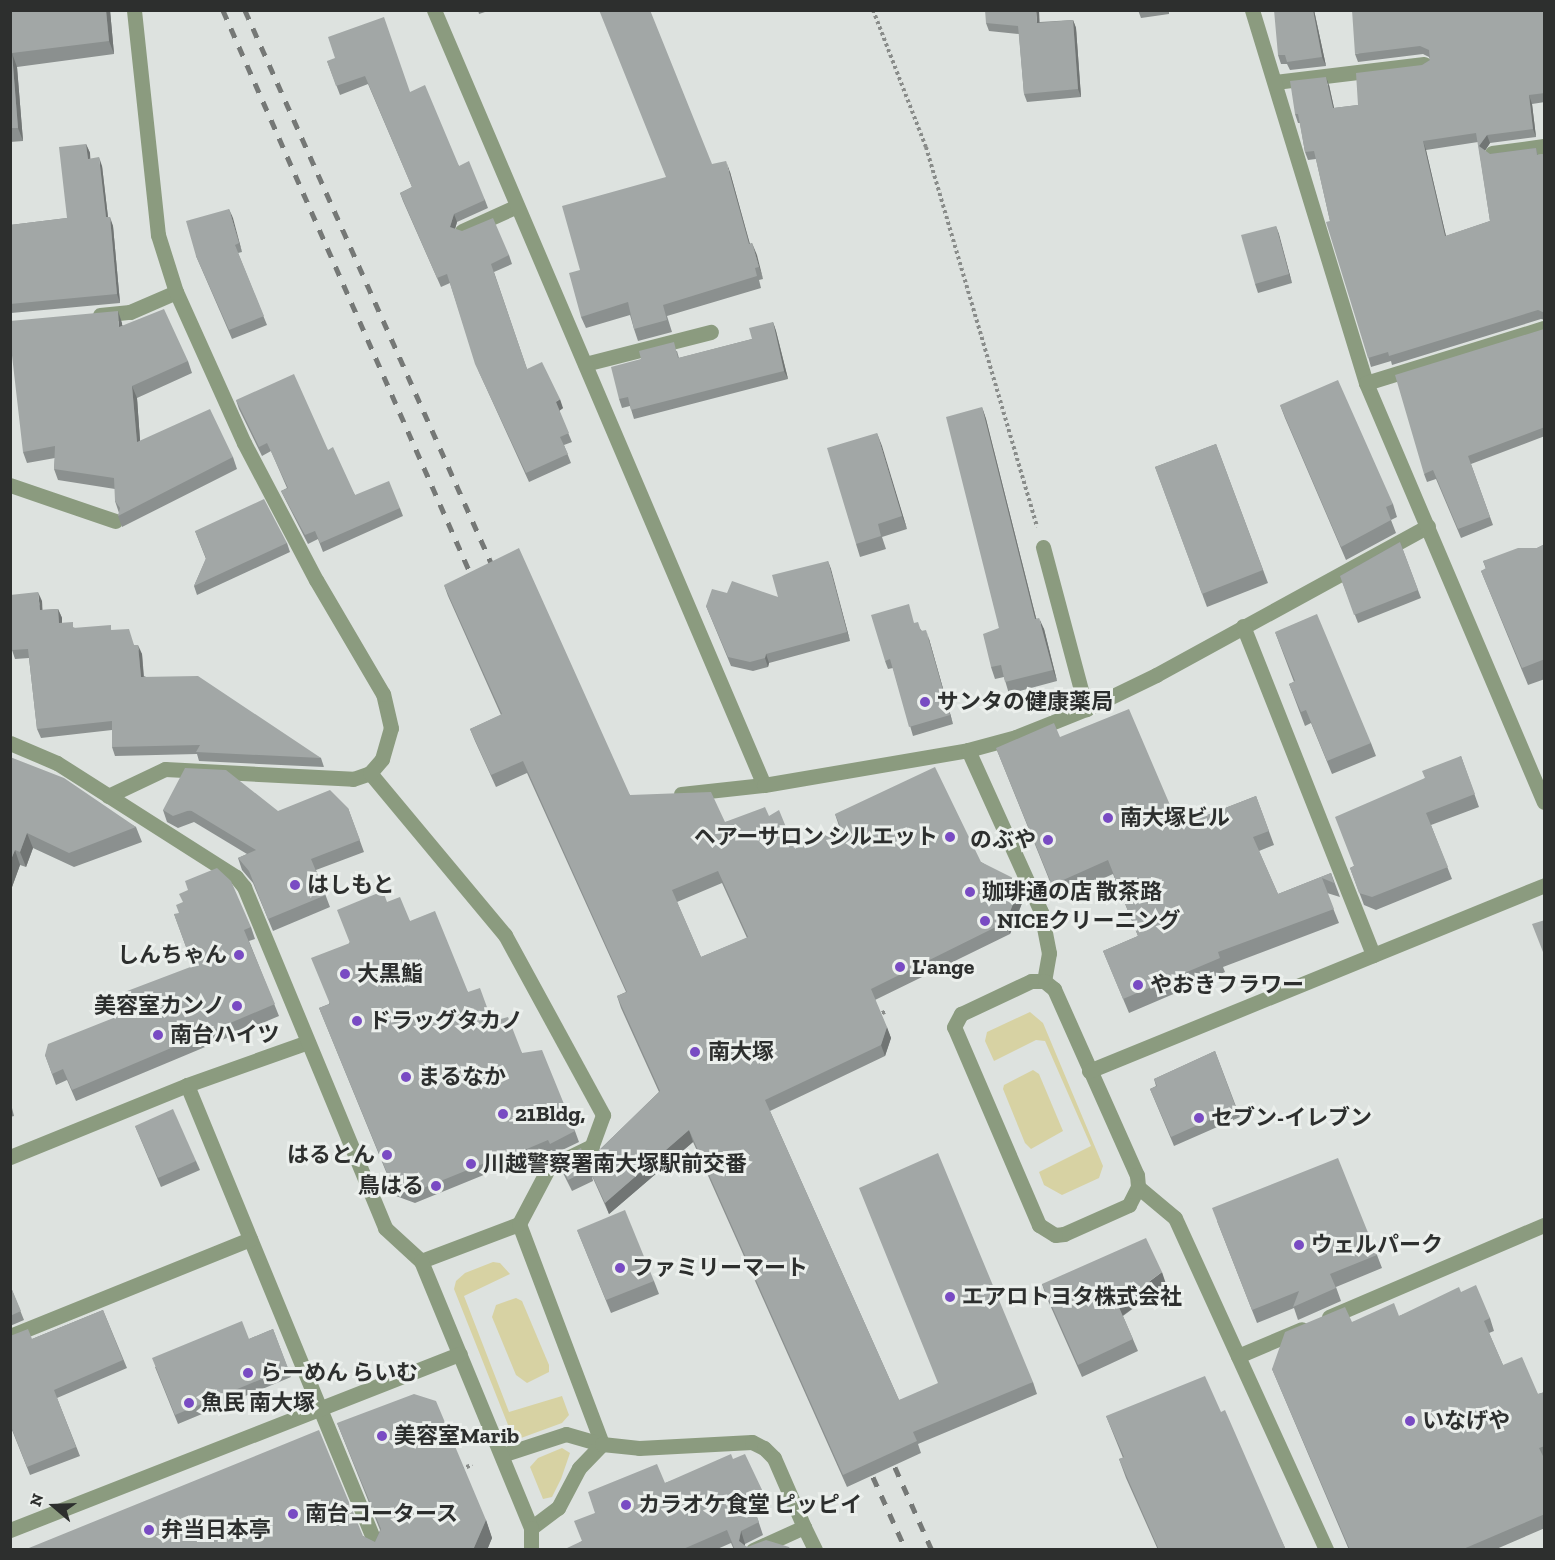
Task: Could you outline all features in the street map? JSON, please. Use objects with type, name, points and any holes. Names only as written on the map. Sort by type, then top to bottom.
[{"type":"street","points":[[108,796],[165,769],[353,779],[370,773],[382,759],[391,728],[383,694],[316,580],[244,444],[176,292],[158,235],[134,10]]},
{"type":"street","points":[[434,10],[764,784]]},
{"type":"street","points":[[1252,10],[1366,382],[1545,802]]},
{"type":"street","points":[[1275,82],[1424,64]]},
{"type":"street","points":[[1492,153],[1545,146]]},
{"type":"street","points":[[462,231],[518,206]]},
{"type":"street","points":[[82,316],[130,312],[176,292]]},
{"type":"street","points":[[1366,382],[1545,328]]},
{"type":"street","points":[[585,364],[711,332]]},
{"type":"street","points":[[10,485],[115,521]]},
{"type":"street","points":[[681,794],[764,784],[968,750],[1016,737],[1086,709],[1428,526]]},
{"type":"street","points":[[1043,547],[1086,709]]},
{"type":"street","points":[[1243,626],[1373,955]]},
{"type":"street","points":[[10,743],[57,763],[236,877],[308,1042],[385,1228],[420,1261],[531,1528],[531,1550]]},
{"type":"street","points":[[968,750],[1041,912],[1048,953],[1044,981]]},
{"type":"street","points":[[370,773],[505,935],[603,1115],[596,1142],[549,1167],[519,1224],[420,1261]]},
{"type":"street","points":[[1089,1071],[1545,885]]},
{"type":"street","points":[[1031,981],[1044,981],[1054,989],[1089,1071],[1137,1175],[1138,1187],[1129,1205],[1064,1234],[1054,1235],[1039,1225],[954,1027],[961,1014],[1031,981]]},
{"type":"street","points":[[10,1157],[187,1085],[308,1042]]},
{"type":"street","points":[[187,1085],[378,1550]]},
{"type":"street","points":[[1138,1187],[1175,1218],[1326,1550]]},
{"type":"street","points":[[519,1224],[602,1444]]},
{"type":"street","points":[[1238,1356],[1545,1225]]},
{"type":"street","points":[[10,1336],[250,1239]]},
{"type":"street","points":[[10,1530],[460,1354]]},
{"type":"street","points":[[501,1455],[566,1434],[602,1444],[639,1448],[752,1442],[774,1458],[814,1550]]},
{"type":"street","points":[[531,1528],[558,1508],[579,1468],[602,1444]]},
{"type":"street","points":[[753,1550],[804,1527]]},
{"type":"path","points":[[873,10],[926,147],[1043,547]]},
{"type":"path","points":[[875,1016],[886,1011]]},
{"type":"path","points":[[451,1473],[472,1465]]},
{"type":"shaded area","points":[[1030,1012],[1043,1023],[1103,1166],[1099,1178],[1062,1195],[1044,1185],[1039,1172],[1091,1146],[1045,1041],[1036,1040],[994,1061],[985,1041],[987,1032]]},
{"type":"shaded area","points":[[1033,1070],[1039,1074],[1063,1131],[1031,1149],[1025,1143],[1003,1089],[1004,1085]]},
{"type":"shaded area","points":[[493,1262],[500,1263],[510,1274],[464,1296],[509,1412],[562,1396],[569,1415],[562,1423],[521,1438],[512,1435],[454,1289],[456,1281],[465,1273]]},
{"type":"shaded area","points":[[516,1298],[522,1301],[549,1365],[549,1372],[527,1383],[516,1375],[492,1317],[496,1305]]},
{"type":"shaded area","points":[[562,1448],[570,1453],[561,1479],[552,1497],[543,1499],[530,1467],[538,1458]]},
{"type":"building","points":[[10,10],[106,10],[109,41],[12,53],[18,128],[10,128]]},
{"type":"building","points":[[599,10],[650,10],[712,164],[726,161],[749,244],[752,243],[759,267],[755,268],[757,276],[663,305],[667,320],[634,329],[628,302],[581,317],[569,273],[580,270],[562,206],[666,177]]},
{"type":"building","points":[[985,10],[1036,10],[1037,23],[1073,20],[1078,89],[1024,94],[1018,26],[986,23]]},
{"type":"building","points":[[1274,10],[1313,10],[1322,57],[1287,62],[1285,55],[1278,55]]},
{"type":"building","points":[[1352,10],[1545,10],[1545,93],[1529,95],[1533,129],[1487,135],[1479,146],[1490,154],[1536,148],[1537,155],[1545,154],[1545,313],[1538,310],[1389,356],[1388,352],[1368,358],[1326,222],[1330,221],[1314,151],[1305,152],[1298,114],[1295,114],[1290,81],[1326,77],[1333,108],[1358,105],[1356,73],[1422,65],[1430,60],[1429,50],[1420,46],[1355,54]],"holes":[[[1476,133],[1490,221],[1445,236],[1423,141]]]},
{"type":"building","points":[[384,17],[410,92],[425,85],[459,166],[469,161],[485,200],[454,214],[450,227],[462,231],[493,218],[509,255],[491,264],[527,369],[542,362],[560,399],[556,402],[569,433],[560,437],[568,454],[526,473],[475,364],[447,274],[437,278],[400,193],[412,187],[365,76],[336,86],[327,61],[335,58],[328,37]]},
{"type":"building","points":[[86,144],[88,159],[99,157],[106,217],[110,217],[117,294],[10,304],[10,225],[67,218],[59,147]]},
{"type":"building","points":[[229,209],[239,243],[235,245],[264,316],[229,330],[196,256],[186,221]]},
{"type":"building","points":[[1276,226],[1289,274],[1255,284],[1241,235]]},
{"type":"building","points":[[164,309],[188,361],[132,386],[137,442],[210,409],[233,457],[118,516],[120,508],[115,501],[114,478],[54,469],[55,446],[23,452],[10,321],[118,311],[119,327]]},
{"type":"building","points":[[773,322],[784,371],[631,410],[628,397],[619,399],[611,367],[641,359],[639,351],[674,342],[678,358],[752,339],[749,328]]},
{"type":"building","points":[[1545,327],[1545,427],[1468,456],[1490,517],[1458,529],[1433,470],[1424,474],[1395,375]]},
{"type":"building","points":[[294,374],[328,450],[333,447],[355,495],[389,481],[400,508],[320,543],[315,531],[305,535],[281,491],[288,488],[267,443],[259,447],[236,400]]},
{"type":"building","points":[[1338,380],[1393,504],[1386,507],[1391,520],[1341,547],[1280,405]]},
{"type":"building","points":[[982,407],[1035,619],[1039,618],[1053,670],[1005,682],[1001,665],[991,667],[983,634],[999,628],[946,417]]},
{"type":"building","points":[[877,433],[902,516],[878,524],[881,536],[856,544],[827,448]]},
{"type":"building","points":[[1216,444],[1263,570],[1202,594],[1155,467]]},
{"type":"building","points":[[264,499],[287,543],[194,586],[206,558],[195,531]]},
{"type":"building","points":[[1400,542],[1418,590],[1354,615],[1340,576]]},
{"type":"building","points":[[1545,544],[1545,659],[1522,668],[1481,571],[1486,568],[1483,561],[1518,548],[1537,548]]},
{"type":"building","points":[[519,548],[630,795],[711,792],[725,822],[765,807],[769,816],[779,810],[795,849],[841,828],[835,814],[935,767],[981,862],[1017,880],[1020,886],[1006,922],[871,989],[887,1027],[881,1045],[765,1100],[899,1400],[938,1383],[859,1188],[938,1153],[1033,1382],[913,1432],[917,1441],[843,1475],[689,1130],[605,1203],[587,1164],[589,1170],[568,1180],[558,1160],[581,1148],[586,1163],[660,1091],[617,996],[627,992],[523,761],[491,775],[470,729],[502,714],[444,585]],"holes":[[[718,871],[748,937],[701,957],[672,890]]]},
{"type":"building","points":[[828,561],[847,632],[766,654],[765,658],[750,662],[728,657],[706,606],[712,589],[727,593],[732,581],[778,597],[772,575]]},
{"type":"building","points":[[38,592],[40,610],[58,609],[59,623],[73,622],[73,628],[111,625],[111,630],[129,629],[134,645],[138,645],[141,677],[198,676],[321,758],[196,752],[200,745],[112,747],[112,721],[37,729],[28,649],[12,650],[10,595]]},
{"type":"building","points":[[909,604],[914,623],[918,622],[921,631],[926,630],[950,715],[909,727],[890,659],[885,661],[871,615]]},
{"type":"building","points":[[1317,614],[1371,743],[1327,761],[1306,710],[1301,712],[1289,684],[1295,681],[1275,632]]},
{"type":"building","points":[[1129,709],[1179,826],[1256,796],[1269,831],[1253,837],[1278,894],[1331,873],[1334,883],[1322,878],[1334,909],[1218,952],[1220,958],[1123,999],[1103,951],[1138,936],[1108,860],[1052,885],[996,748],[1054,723],[1060,737]]},
{"type":"building","points":[[1461,756],[1475,794],[1426,813],[1448,867],[1372,897],[1359,893],[1350,868],[1354,866],[1335,817],[1425,778],[1422,771]]},
{"type":"building","points":[[10,757],[64,778],[136,827],[69,853],[27,833],[20,852],[15,850],[10,862]]},
{"type":"building","points":[[185,768],[226,770],[278,811],[330,790],[348,808],[360,840],[311,859],[326,895],[268,919],[249,871],[238,858],[256,850],[190,810],[173,816],[163,810]]},
{"type":"building","points":[[217,868],[231,881],[251,927],[244,930],[275,1004],[72,1090],[63,1069],[52,1074],[45,1055],[48,1044],[121,1015],[114,996],[193,966],[174,914],[179,913],[176,905],[183,902],[179,894],[188,890],[185,881]]},
{"type":"building","points":[[383,891],[387,902],[400,897],[410,921],[435,911],[468,992],[480,988],[488,1010],[492,1007],[497,1020],[508,1017],[522,1053],[542,1050],[575,1131],[550,1144],[548,1140],[515,1154],[514,1151],[411,1193],[392,1185],[319,1008],[330,1004],[311,958],[350,943],[337,910]]},
{"type":"building","points":[[1545,920],[1545,957],[1532,924]]},
{"type":"building","points":[[1215,1051],[1236,1108],[1171,1137],[1150,1089],[1157,1086],[1154,1079]]},
{"type":"building","points":[[173,1109],[196,1161],[158,1178],[135,1126]]},
{"type":"building","name":"ウェルパーク","points":[[1338,1158],[1377,1255],[1330,1274],[1336,1288],[1293,1307],[1299,1291],[1252,1310],[1212,1208]]},
{"type":"building","name":"ファミリーマート","points":[[625,1210],[654,1281],[606,1300],[577,1230]]},
{"type":"building","points":[[1146,1238],[1162,1272],[1118,1305],[1133,1339],[1078,1365],[1042,1284]]},
{"type":"building","points":[[10,1285],[21,1311],[10,1316]]},
{"type":"building","name":"いなげや","points":[[1476,1285],[1490,1318],[1484,1321],[1503,1365],[1522,1357],[1538,1394],[1545,1392],[1545,1446],[1539,1448],[1545,1460],[1545,1514],[1461,1550],[1350,1550],[1272,1369],[1285,1332],[1345,1307],[1352,1322],[1394,1303],[1399,1316],[1459,1287],[1461,1292]]},
{"type":"building","points":[[103,1310],[123,1360],[54,1390],[76,1447],[27,1467],[10,1424],[10,1336],[28,1329],[32,1339]]},
{"type":"building","points":[[242,1321],[249,1339],[273,1329],[288,1368],[175,1415],[152,1358]]},
{"type":"building","points":[[1205,1376],[1221,1412],[1225,1410],[1286,1550],[1159,1550],[1119,1459],[1124,1457],[1106,1416]]},
{"type":"building","points":[[414,1394],[436,1401],[486,1520],[473,1550],[24,1550],[319,1430],[363,1536],[375,1542],[381,1529],[337,1423]]},
{"type":"building","points":[[731,1454],[733,1459],[745,1454],[764,1494],[750,1499],[759,1522],[741,1531],[739,1541],[747,1547],[766,1540],[789,1547],[791,1550],[735,1550],[727,1530],[681,1550],[568,1550],[567,1548],[582,1541],[574,1521],[595,1513],[588,1492],[657,1464],[665,1483]]},
{"type":"railway","points":[[223,10],[477,588]]},
{"type":"railway","points":[[245,10],[498,578]]},
{"type":"railway","points":[[887,1449],[932,1550]]},
{"type":"railway","points":[[865,1459],[906,1550]]},
{"type":"place","name":"サンタの健康薬局","points":[[925,702]]},
{"type":"place","name":"南大塚ビル","points":[[1108,818]]},
{"type":"place","name":"ヘアーサロン シルエット","points":[[950,837]]},
{"type":"place","name":"のぶや","points":[[1048,840]]},
{"type":"place","name":"はしもと","points":[[295,885]]},
{"type":"place","name":"珈琲通の店 散茶路","points":[[970,892]]},
{"type":"place","name":"NICEクリーニング","points":[[985,921]]},
{"type":"place","name":"しんちゃん","points":[[239,955]]},
{"type":"place","name":"L'ange","points":[[900,967]]},
{"type":"place","name":"大黒鮨","points":[[345,974]]},
{"type":"place","name":"やおきフラワー","points":[[1138,985]]},
{"type":"place","name":"美容室カンノ","points":[[237,1006]]},
{"type":"place","name":"ドラッグタカノ","points":[[357,1021]]},
{"type":"place","name":"南台ハイツ","points":[[158,1035]]},
{"type":"place","name":"南大塚","points":[[695,1052]]},
{"type":"place","name":"まるなか","points":[[406,1077]]},
{"type":"place","name":"21Bldg,","points":[[503,1114]]},
{"type":"place","name":"セブン-イレブン","points":[[1199,1118]]},
{"type":"place","name":"はるとん","points":[[387,1155]]},
{"type":"place","name":"川越警察署南大塚駅前交番","points":[[471,1164]]},
{"type":"place","name":"鳥はる","points":[[436,1186]]},
{"type":"place","name":"ウェルパーク","points":[[1299,1245]]},
{"type":"place","name":"ファミリーマート","points":[[620,1268]]},
{"type":"place","name":"エアロトヨタ株式会社","points":[[950,1297]]},
{"type":"place","name":"らーめん らいむ","points":[[248,1373]]},
{"type":"place","name":"魚民 南大塚","points":[[189,1403]]},
{"type":"place","name":"いなげや","points":[[1410,1421]]},
{"type":"place","name":"美容室Marib","points":[[382,1436]]},
{"type":"place","name":"カラオケ食堂 ピッピイ","points":[[626,1505]]},
{"type":"place","name":"南台コータース","points":[[293,1514]]},
{"type":"place","name":"弁当日本亭","points":[[149,1530]]}]
